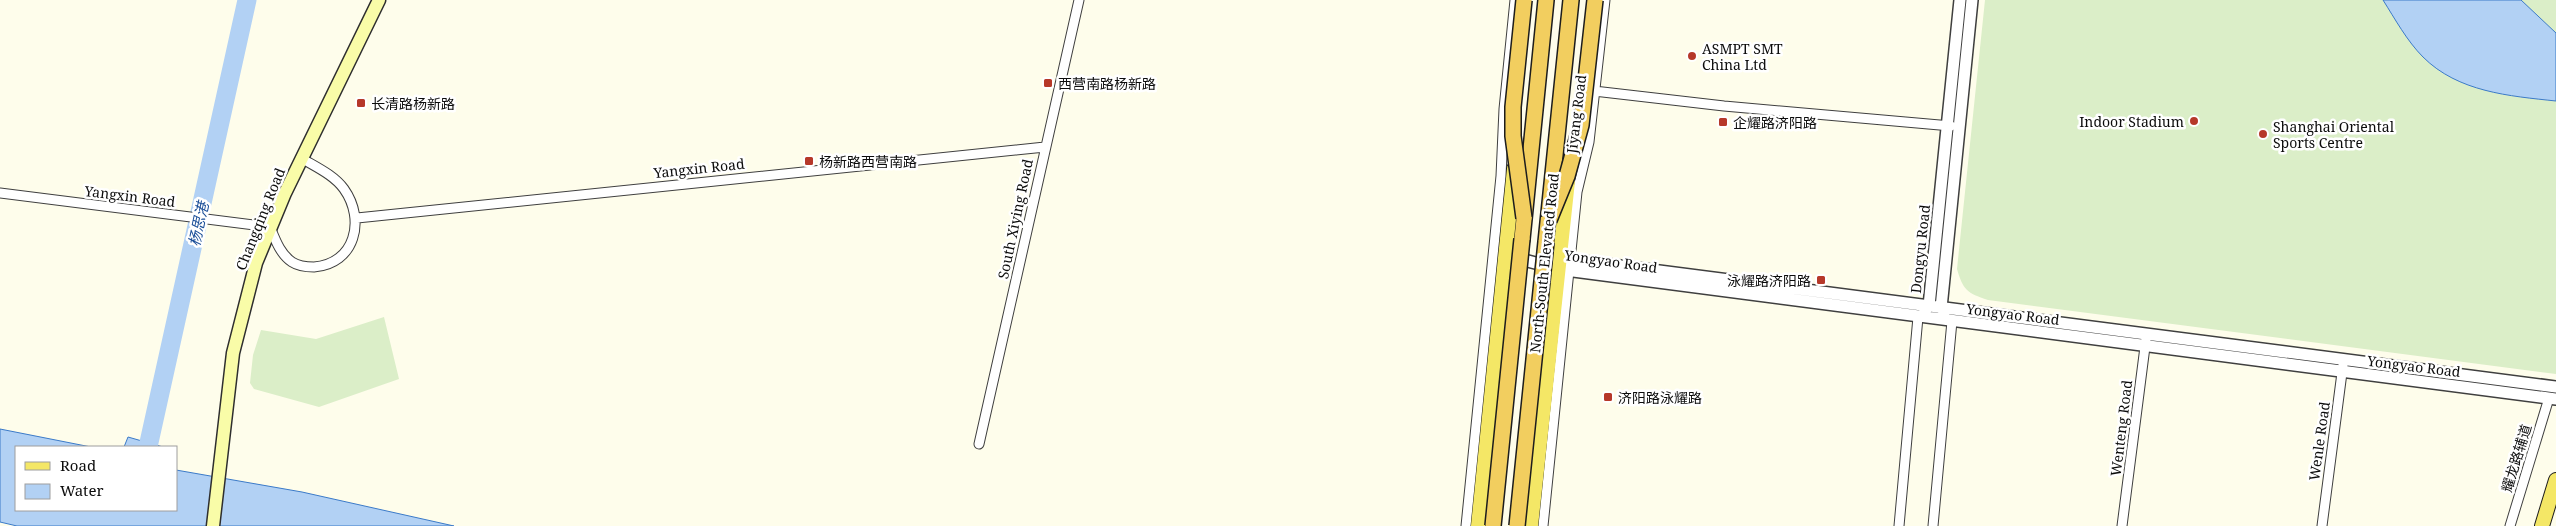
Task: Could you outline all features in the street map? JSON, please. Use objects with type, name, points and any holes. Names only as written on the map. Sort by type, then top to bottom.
[{"type":"highway","points":[[1524,0],[1513,107],[1513,136],[1524,218]]},
{"type":"highway","name":"North-South Elevated Road","points":[[1493,526],[1546,0]]},
{"type":"highway","name":"North-South Elevated Road","points":[[1517,526],[1571,0]]},
{"type":"highway","points":[[1549,220],[1567,176],[1581,125],[1596,0]]},
{"type":"main road","name":"Changqing Road","points":[[214,526],[233,353],[256,263],[301,158],[379,0]]},
{"type":"main road","points":[[1478,526],[1531,0]]},
{"type":"main road","name":"Jiyang Road","points":[[1531,526],[1556,284],[1564,264],[1589,0]]},
{"type":"main road","points":[[2542,526],[2556,480]]},
{"type":"street","name":"South Xiying Road","points":[[979,444],[1044,147],[1079,0]]},
{"type":"street","points":[[1466,526],[1502,168],[1503,116],[1514,0]]},
{"type":"street","points":[[1543,526],[1564,264],[1577,192],[1589,142],[1605,0]]},
{"type":"street","name":"Dongyu Road","points":[[1941,308],[1960,0]]},
{"type":"street","name":"Dongyu Road","points":[[1918,317],[1929,306],[1972,0]]},
{"type":"street","points":[[1594,91],[1724,106],[1953,126]]},
{"type":"street","name":"Yangxin Road","points":[[357,218],[1044,147]]},
{"type":"street","points":[[270,227],[282,253],[292,263],[307,267],[322,266],[335,261],[347,249],[355,233],[357,218],[352,200],[343,187],[328,174],[301,158]]},
{"type":"street","name":"Yangxin Road","points":[[0,194],[270,227]]},
{"type":"street","name":"Yongyao Road","points":[[1506,256],[1918,317],[2552,399]]},
{"type":"street","name":"Yongyao Road","points":[[1564,264],[1929,306],[2556,387]]},
{"type":"street","points":[[1933,526],[1952,321],[1941,308]]},
{"type":"street","points":[[1899,526],[1918,317]]},
{"type":"street","name":"Wenteng Road","points":[[2122,526],[2147,334]]},
{"type":"street","name":"Wenle Road","points":[[2322,526],[2344,360]]},
{"type":"street","name":"耀龙路辅道","points":[[2510,526],[2552,399]]},
{"type":"green space","name":"Shanghai Oriental Sports Centre","points":[[1985,0],[2556,0],[2556,374],[1988,300],[1971,293],[1961,282],[1957,269]]},
{"type":"green space","points":[[384,317],[399,379],[319,407],[254,389],[250,383],[253,355],[261,330],[316,339]]},
{"type":"water","points":[[2383,0],[2521,0],[2556,33],[2556,101],[2502,94],[2468,85],[2452,78],[2437,69],[2417,51]]},
{"type":"water","points":[[0,429],[86,446],[15,446],[15,511],[178,511],[178,470],[302,492],[454,526],[17,526],[0,522]]},
{"type":"water","points":[[128,437],[160,446],[124,446]]},
{"type":"waterway","name":"杨思港","points":[[148,446],[247,0]]},
{"type":"place","name":"ASMPT SMT China Ltd","points":[[1692,56]]},
{"type":"place","name":"西营南路杨新路","points":[[1048,83]]},
{"type":"place","name":"长清路杨新路","points":[[361,103]]},
{"type":"place","name":"Indoor Stadium","points":[[2194,121]]},
{"type":"place","name":"企耀路济阳路","points":[[1723,122]]},
{"type":"place","name":"Shanghai Oriental Sports Centre","points":[[2263,134]]},
{"type":"place","name":"杨新路西营南路","points":[[809,161]]},
{"type":"place","name":"泳耀路济阳路","points":[[1821,280]]},
{"type":"place","name":"济阳路泳耀路","points":[[1608,397]]}]
